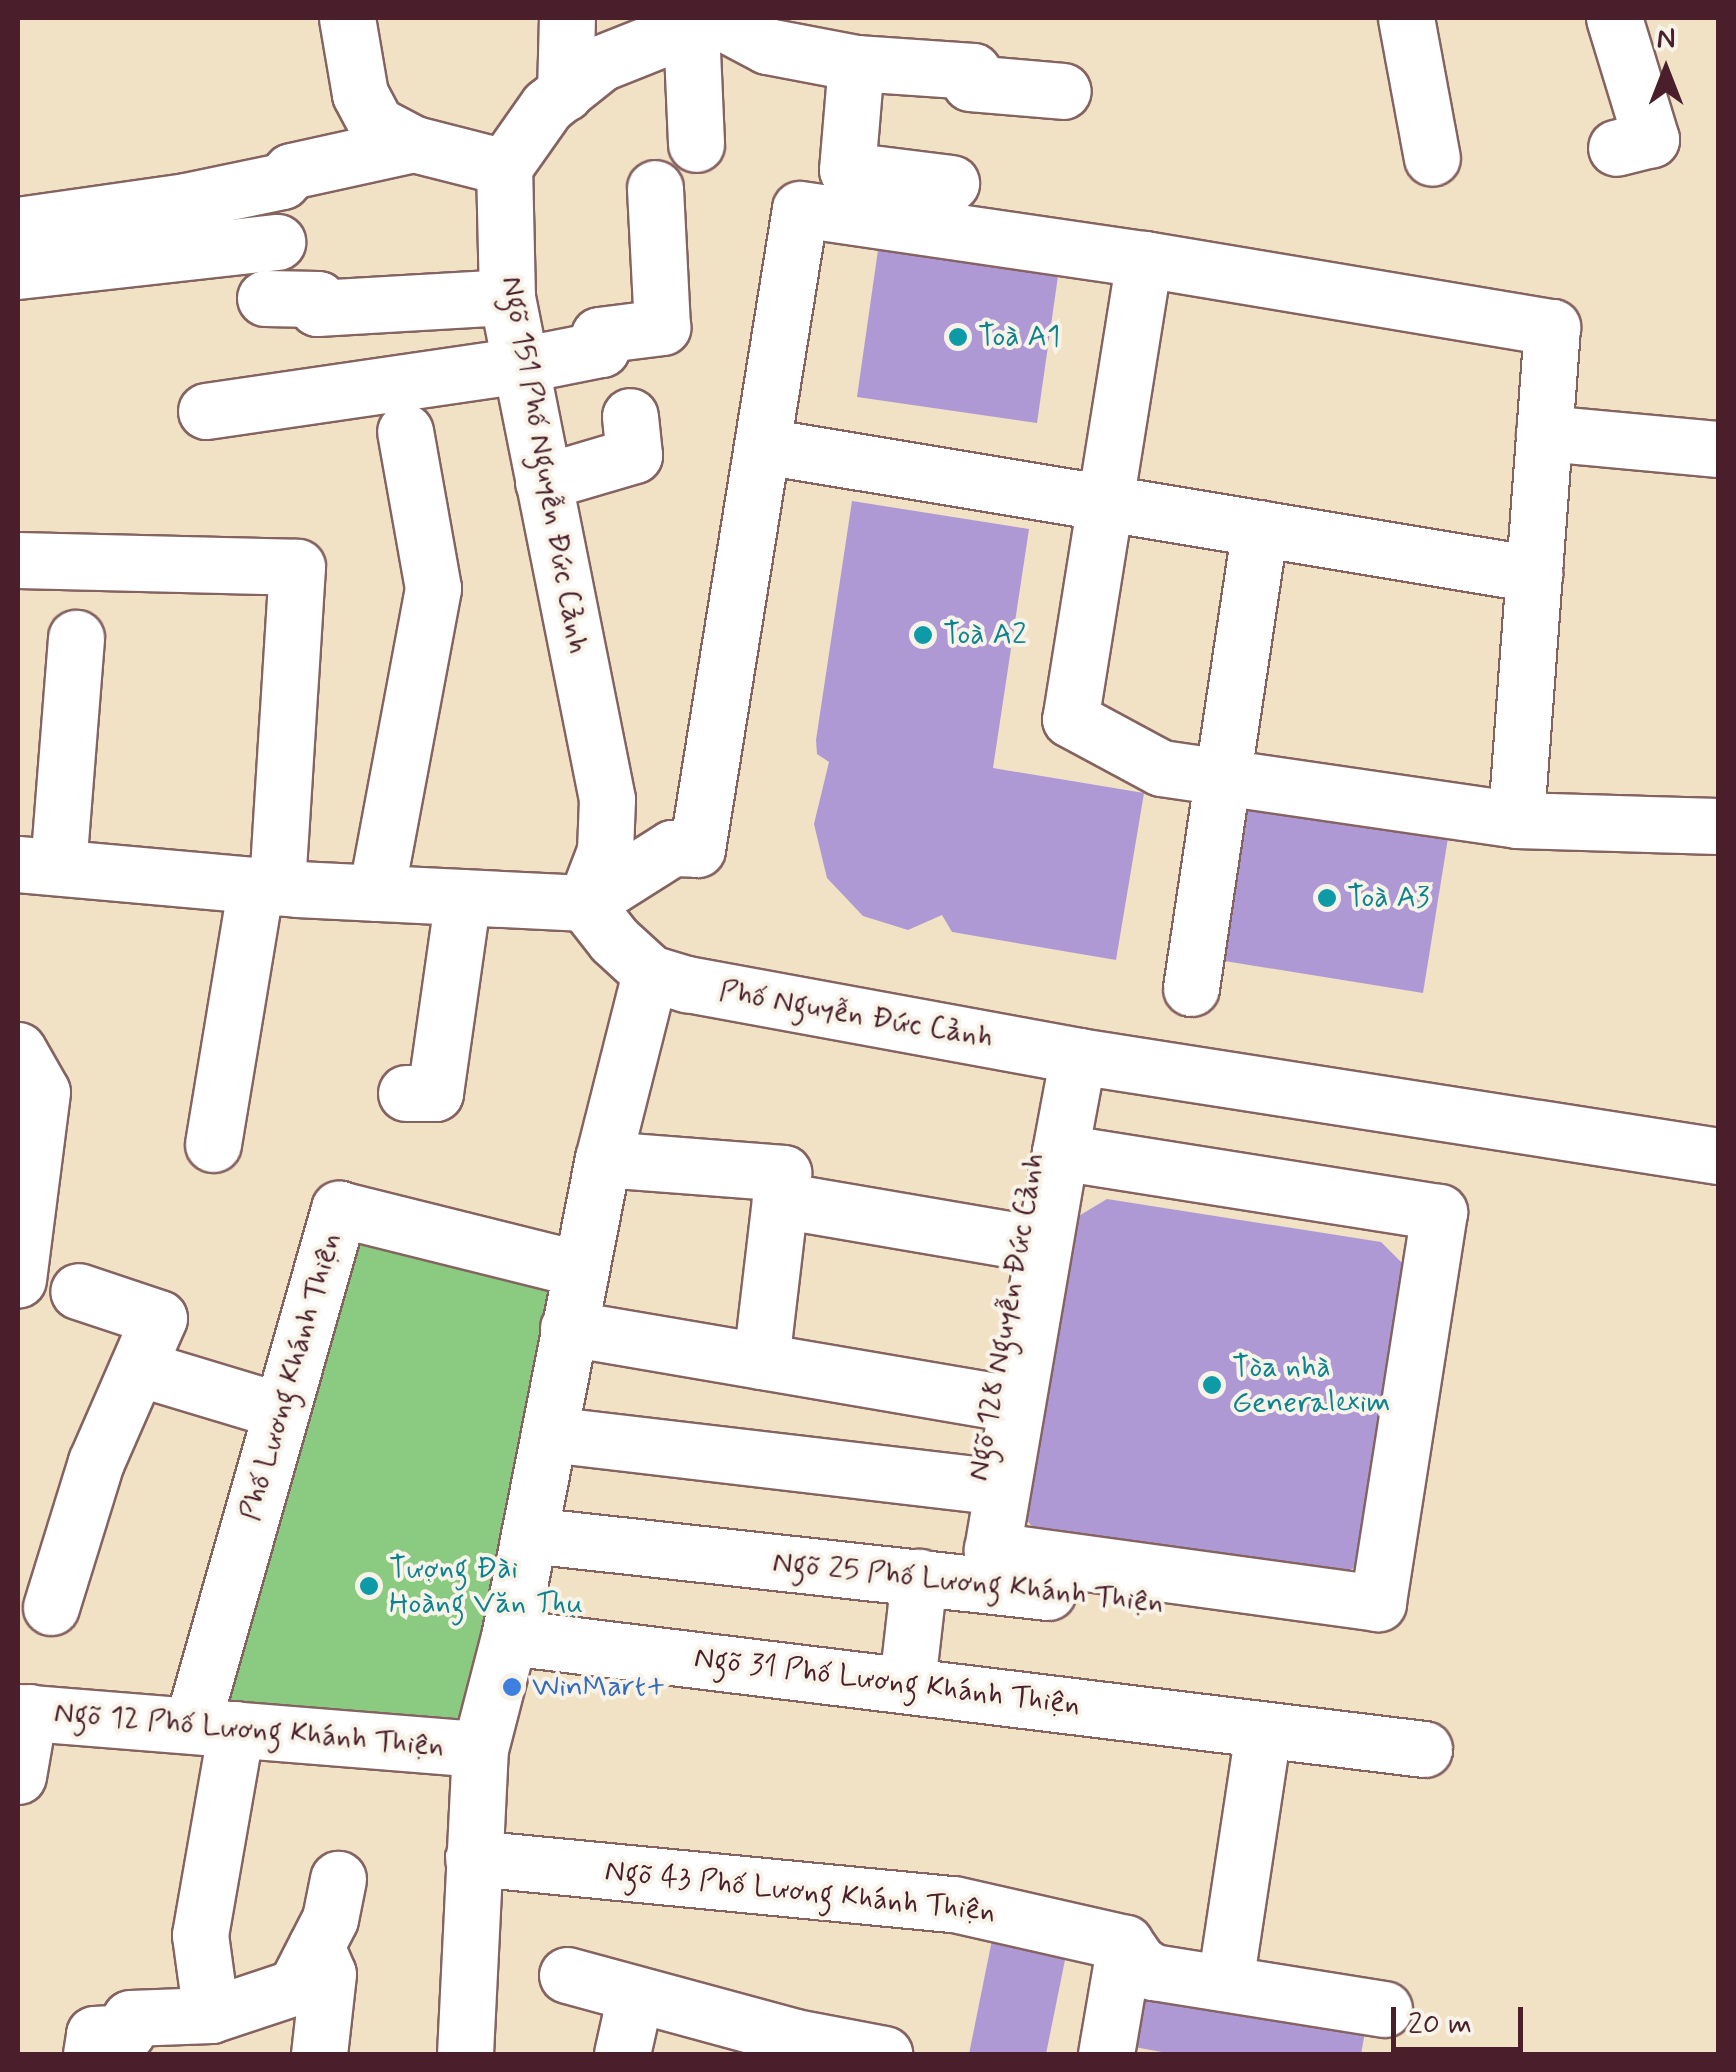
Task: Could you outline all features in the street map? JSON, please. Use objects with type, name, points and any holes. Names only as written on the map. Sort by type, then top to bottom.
[{"type":"street","points":[[348,18],[364,107],[376,124],[414,144],[504,167],[547,106],[601,63],[706,21],[767,46],[856,62],[972,72],[970,82],[1062,91]]},
{"type":"street","points":[[564,93],[568,18]]},
{"type":"street","points":[[1406,18],[1432,158]]},
{"type":"street","points":[[1614,18],[1650,138],[1616,148]]},
{"type":"street","points":[[696,144],[706,21]]},
{"type":"street","points":[[856,62],[846,170],[951,183]]},
{"type":"street","points":[[18,226],[186,200],[282,180],[291,171],[414,144]]},
{"type":"street","name":"Ngõ 151 Phố Nguyễn Đức Cảnh","points":[[504,167],[507,297],[607,798],[606,851],[586,903]]},
{"type":"street","points":[[206,411],[520,365],[601,350],[599,335],[662,327],[655,188]]},
{"type":"street","points":[[76,638],[38,866],[267,886],[586,903],[672,848],[697,849],[800,209],[1144,259],[1552,327],[1516,820]]},
{"type":"street","points":[[18,271],[277,242]]},
{"type":"street","points":[[1144,259],[1070,719],[1161,768],[1516,820],[1718,826]]},
{"type":"street","points":[[266,298],[318,299],[317,308],[507,297]]},
{"type":"street","points":[[543,482],[634,455],[630,416]]},
{"type":"street","points":[[376,893],[433,588],[405,430]]},
{"type":"street","points":[[1544,433],[1718,449]]},
{"type":"street","points":[[764,446],[1534,574]]},
{"type":"street","points":[[1192,988],[1260,528]]},
{"type":"street","points":[[18,560],[297,567],[267,886],[213,1144]]},
{"type":"street","points":[[406,1093],[435,1093],[463,898]]},
{"type":"street","name":"Phố Nguyễn Đức Cảnh","points":[[586,903],[614,940],[650,973],[687,984],[1066,1054],[1718,1156]]},
{"type":"street","points":[[466,2054],[480,1749],[509,1637],[603,1159],[650,973]]},
{"type":"street","points":[[18,1050],[42,1092],[18,1279]]},
{"type":"street","points":[[1060,1152],[1439,1212],[1378,1603],[992,1550],[1060,1152],[1066,1054]]},
{"type":"street","name":"Ngõ 128 Nguyễn Đức Cảnh","points":[[907,1683],[940,1580],[977,1484],[1020,1241],[1066,1054]]},
{"type":"street","points":[[603,1159],[784,1172],[761,1360]]},
{"type":"street","points":[[780,1200],[1020,1241]]},
{"type":"street","name":"Phố Lương Khánh Thiện","points":[[212,2016],[200,1935],[214,1727],[281,1412],[339,1210],[574,1294]]},
{"type":"street","points":[[360,1236],[574,1294],[761,1360],[990,1400]]},
{"type":"street","points":[[51,1607],[96,1462],[159,1318],[78,1291]]},
{"type":"street","points":[[139,1368],[281,1412]]},
{"type":"street","points":[[550,1434],[977,1484]]},
{"type":"street","name":"Ngõ 25 Phố Lương Khánh Thiện","points":[[529,1535],[1406,1633]]},
{"type":"street","name":"Ngõ 31 Phố Lương Khánh Thiện","points":[[509,1637],[1424,1749]]},
{"type":"street","points":[[18,1776],[23,1712]]},
{"type":"street","name":"Ngõ 12 Phố Lương Khánh Thiện","points":[[23,1712],[480,1749]]},
{"type":"street","points":[[1225,1983],[1264,1731]]},
{"type":"street","name":"Ngõ 43 Phố Lương Khánh Thiện","points":[[473,1858],[954,1904],[1125,1943]]},
{"type":"street","points":[[92,2054],[94,2034],[127,2032],[130,2018],[212,2016],[294,1988],[330,1919],[338,1879]]},
{"type":"street","points":[[1125,1943],[1153,1972],[1384,2009]]},
{"type":"street","points":[[1106,2054],[1125,1943]]},
{"type":"street","points":[[316,1946],[328,1974],[319,2054]]},
{"type":"street","points":[[568,1975],[793,2046],[884,2054]]},
{"type":"street","points":[[622,2054],[635,1996]]},
{"type":"green space","points":[[344,1219],[572,1273],[475,1743],[202,1720]]},
{"type":"building","name":"Toà A1","points":[[878,250],[1058,276],[1037,423],[857,397]]},
{"type":"building","name":"Toà A2","points":[[852,501],[1029,529],[993,768],[1144,793],[1116,960],[952,932],[942,915],[908,930],[863,916],[827,878],[814,824],[829,762],[817,754],[816,740]]},
{"type":"building","name":"Toà A3","points":[[1232,803],[1448,838],[1423,993],[1206,958]]},
{"type":"building","name":"Tòa nhà Generalexim","points":[[1107,1199],[1381,1242],[1407,1268],[1359,1566],[1319,1583],[1043,1542],[1014,1502],[1067,1223]]},
{"type":"building","points":[[993,1935],[1067,1950],[1046,2054],[969,2054]]},
{"type":"building","points":[[1125,1976],[1367,2021],[1361,2054],[1173,2054],[1112,2043]]},
{"type":"place","name":"Toà A1","points":[[958,337]]},
{"type":"place","name":"Toà A2","points":[[923,635]]},
{"type":"place","name":"Toà A3","points":[[1327,898]]},
{"type":"place","name":"Tòa nhà Generalexim","points":[[1212,1385]]},
{"type":"place","name":"Tượng Đài Hoàng Văn Thụ","points":[[369,1586]]},
{"type":"place","name":"WinMart+","points":[[512,1687]]}]
